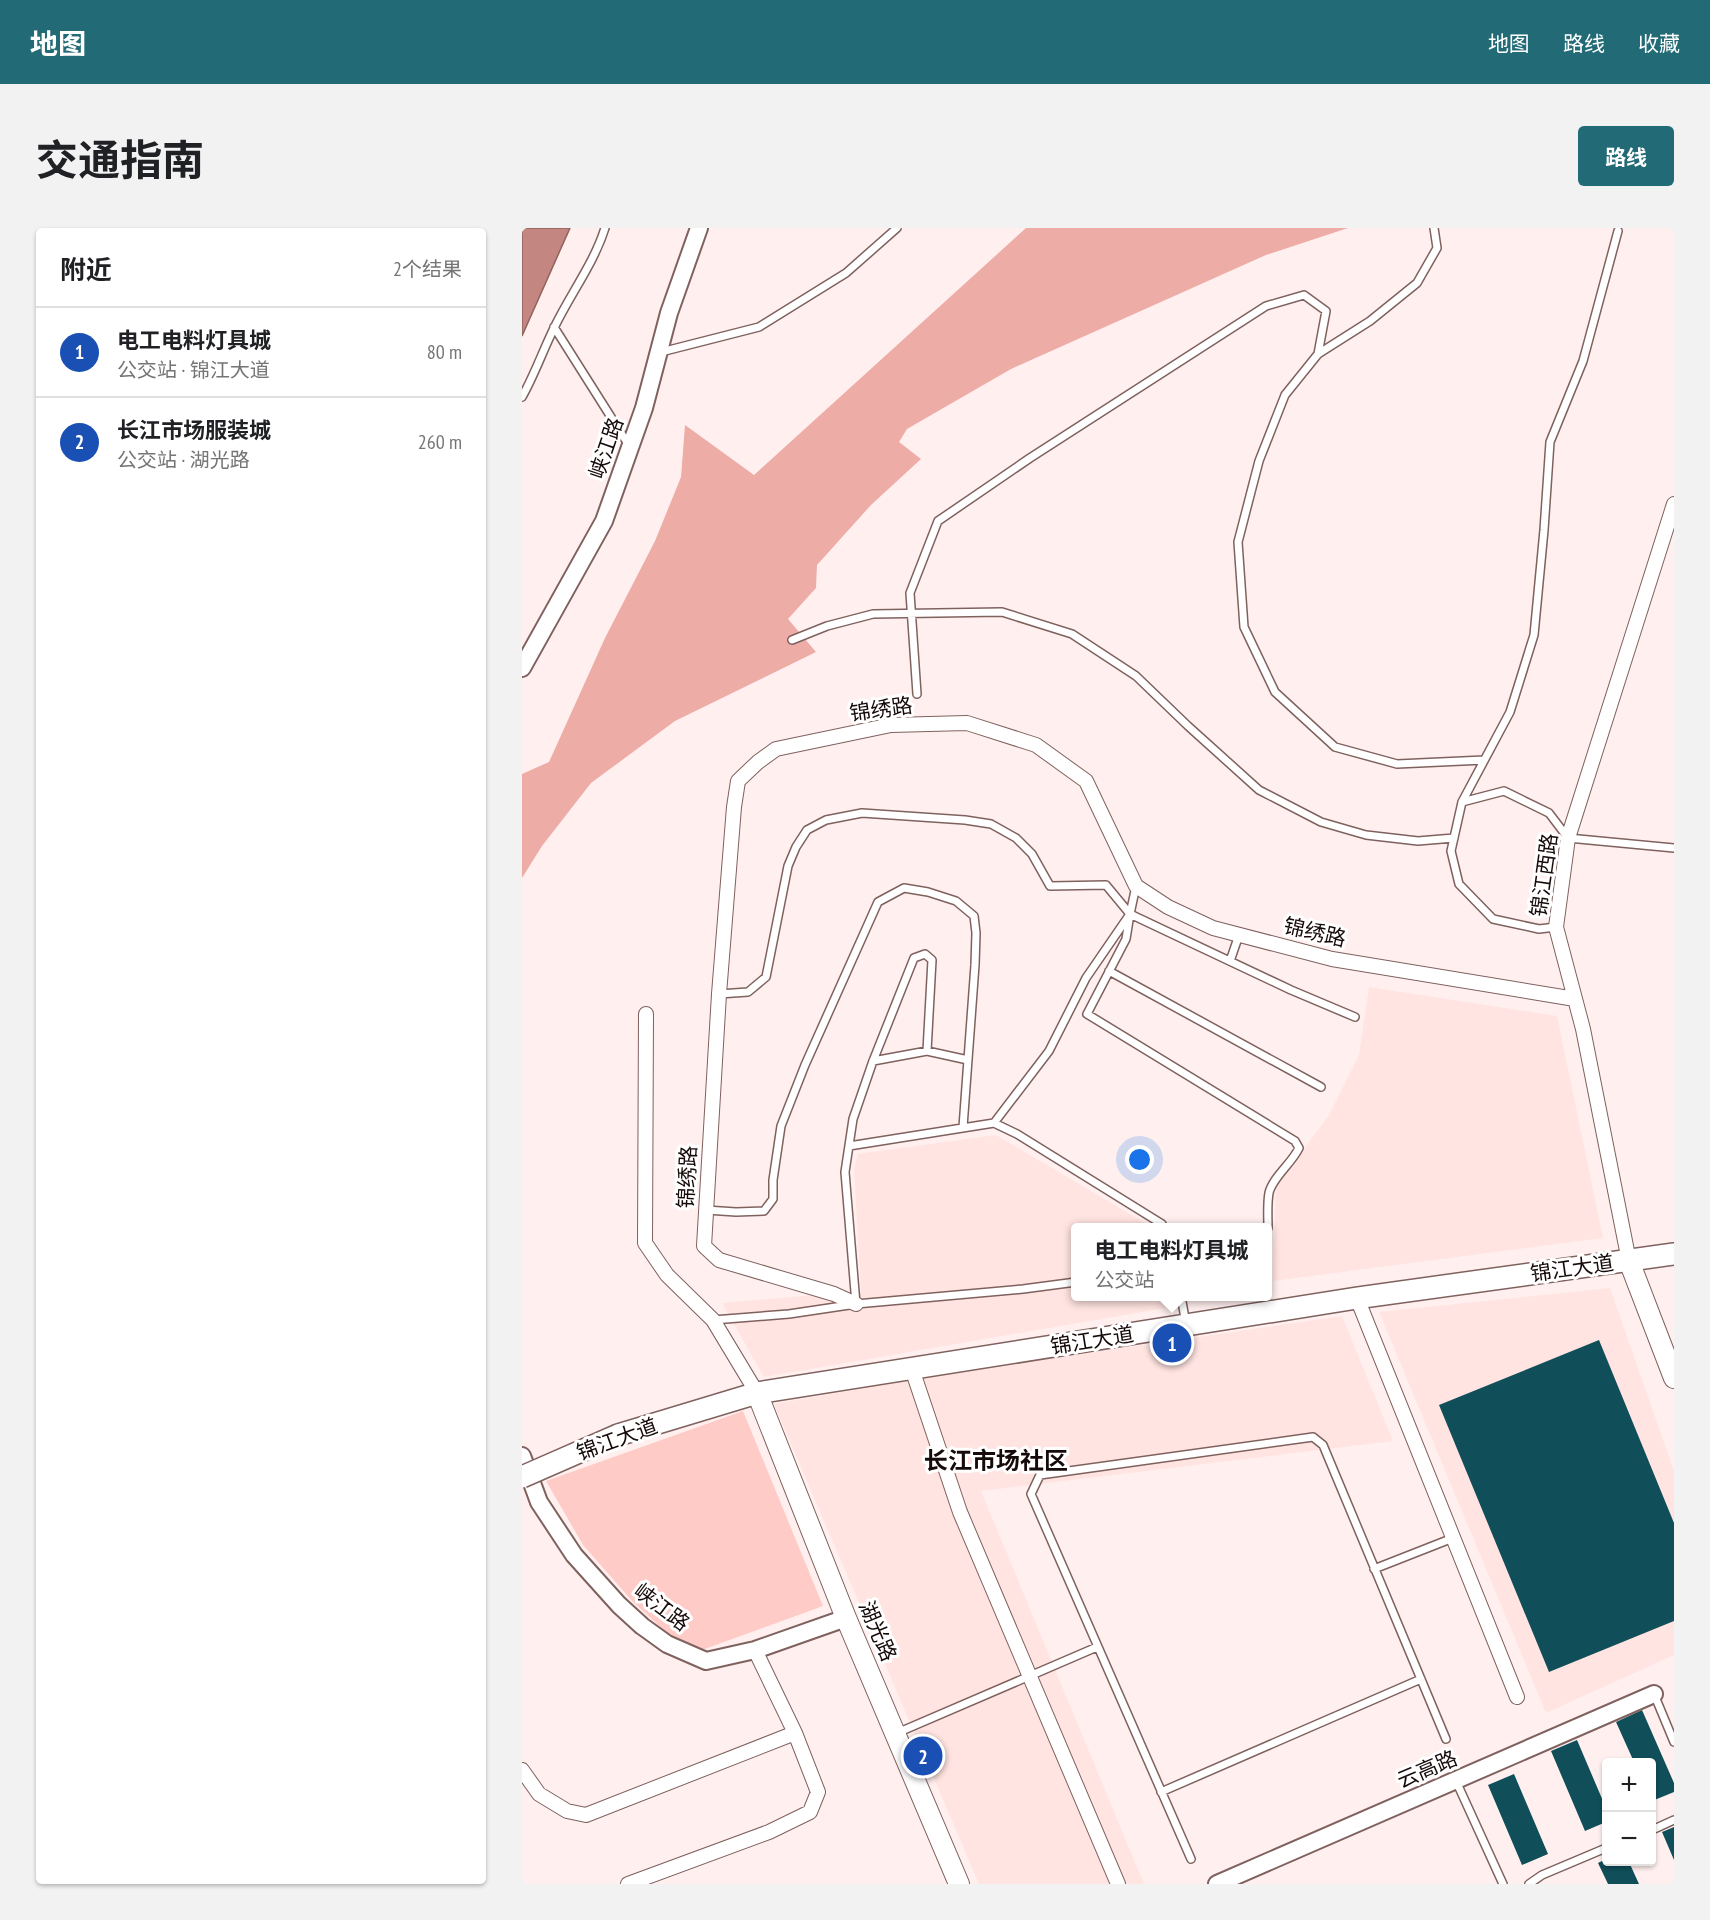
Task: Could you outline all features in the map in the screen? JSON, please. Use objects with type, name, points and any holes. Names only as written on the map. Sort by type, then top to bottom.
[{"type":"main road","name":"锦江大道","points":[[522,1477],[618,1435],[757,1394],[1357,1298],[1674,1254]]},
{"type":"main road","points":[[1629,1261],[1674,1378]]},
{"type":"main road","name":"湖光路","points":[[757,1394],[846,1618],[959,1884]]},
{"type":"street","name":"峡江路","points":[[522,668],[604,521],[644,408],[669,313],[699,228]]},
{"type":"street","name":"锦江西路","points":[[1629,1261],[1583,1029],[1556,927],[1568,838],[1674,504]]},
{"type":"street","name":"锦绣路","points":[[856,1304],[834,1294],[719,1260],[704,1246],[719,994],[734,807],[738,781],[776,749],[891,725],[967,723],[1036,745],[1086,781],[1136,886],[1168,907],[1213,928],[1332,959],[1575,999]]},
{"type":"street","points":[[646,1014],[645,1243],[667,1275],[713,1320],[757,1394]]},
{"type":"street","points":[[1357,1298],[1517,1697]]},
{"type":"street","points":[[912,1369],[960,1512],[1118,1884]]},
{"type":"street","name":"峡江路","points":[[522,1456],[539,1502],[574,1555],[619,1605],[667,1644],[706,1661],[755,1650],[846,1618]]},
{"type":"street","points":[[628,1884],[769,1832],[810,1812],[818,1792],[795,1733],[755,1650]]},
{"type":"street","name":"云高路","points":[[1218,1884],[1654,1694]]},
{"type":"street","points":[[522,1770],[539,1794],[567,1811],[586,1815],[795,1733]]},
{"type":"lane","points":[[522,397],[534,377],[554,327],[598,249],[605,228]]},
{"type":"lane","points":[[659,352],[759,327],[846,273],[897,228]]},
{"type":"lane","points":[[1434,228],[1437,248],[1418,283],[1370,321],[1318,354],[1285,395],[1259,461],[1238,542],[1244,627],[1275,692],[1335,747],[1397,764],[1484,760]]},
{"type":"lane","points":[[1556,927],[1539,930],[1493,919],[1459,884],[1451,851],[1462,802],[1510,712],[1534,635],[1550,442],[1583,361],[1618,231]]},
{"type":"lane","points":[[917,693],[910,593],[938,521],[1030,458],[1266,306],[1304,295],[1326,311],[1318,354]]},
{"type":"lane","points":[[554,327],[630,448]]},
{"type":"lane","points":[[792,640],[827,626],[873,614],[1002,612],[1072,634],[1136,676],[1259,790],[1321,822],[1366,835],[1418,841],[1454,838]]},
{"type":"lane","points":[[1462,802],[1504,791],[1549,813],[1568,838],[1674,848]]},
{"type":"lane","points":[[719,994],[748,993],[766,977],[788,866],[807,830],[826,820],[862,813],[991,824],[1016,838],[1032,854],[1050,886],[1106,885],[1130,914],[1355,1017]]},
{"type":"lane","points":[[1136,886],[1126,939],[1087,1014],[1295,1141],[1299,1148],[1272,1185],[1269,1193],[1268,1223]]},
{"type":"lane","points":[[706,1210],[764,1211],[773,1199],[772,1180],[782,1126],[805,1065],[878,902],[904,888],[928,892],[956,901],[974,916],[976,933],[963,1127]]},
{"type":"lane","points":[[994,1123],[1049,1051],[1086,978],[1130,914]]},
{"type":"lane","points":[[1230,961],[1239,935]]},
{"type":"lane","points":[[856,1304],[845,1172],[853,1119],[873,1061],[914,958],[925,954],[932,960],[927,1051]]},
{"type":"lane","points":[[1109,971],[1321,1087]]},
{"type":"lane","points":[[873,1061],[927,1051],[968,1060]]},
{"type":"lane","points":[[849,1146],[994,1123],[1017,1134],[1160,1223]]},
{"type":"lane","points":[[713,1320],[789,1314],[856,1304],[1071,1283]]},
{"type":"lane","points":[[1182,1301],[1186,1325]]},
{"type":"lane","points":[[1191,1859],[1096,1647],[1031,1494],[1040,1475],[1313,1437],[1323,1445],[1446,1739]]},
{"type":"lane","points":[[1374,1569],[1453,1538]]},
{"type":"lane","points":[[895,1734],[1096,1647]]},
{"type":"lane","points":[[1161,1792],[1420,1679]]},
{"type":"lane","points":[[1654,1694],[1674,1742]]},
{"type":"lane","points":[[1456,1780],[1503,1884]]},
{"type":"lane","points":[[1656,1828],[1674,1820]]},
{"type":"lane","points":[[1529,1884],[1542,1875],[1602,1850]]},
{"type":"shaded area","points":[[522,228],[570,228],[522,336]]},
{"type":"shaded area","points":[[1026,228],[1348,228],[1266,255],[1011,369],[907,429],[899,442],[921,459],[871,505],[817,565],[816,588],[788,619],[816,652],[675,721],[591,783],[542,846],[522,878],[522,774],[549,762],[605,638],[655,541],[681,477],[685,425],[754,475]]},
{"type":"shaded area","points":[[1369,987],[1557,1016],[1603,1238],[1273,1281],[1276,1187],[1329,1115],[1359,1055]]},
{"type":"shaded area","points":[[996,1135],[1145,1223],[1071,1223],[1071,1301],[1170,1301],[1171,1307],[764,1377],[722,1303],[861,1291],[854,1169],[858,1154]]},
{"type":"shaded area","points":[[1610,1288],[1674,1471],[1674,1655],[1546,1713],[1379,1312]]},
{"type":"shaded area","points":[[1342,1316],[1393,1441],[981,1491],[1144,1884],[979,1884],[774,1404],[940,1375]]},
{"type":"shaded area","points":[[743,1411],[823,1606],[702,1650],[668,1634],[633,1602],[583,1545],[546,1481]]},
{"type":"building","points":[[1599,1340],[1674,1523],[1674,1621],[1549,1672],[1439,1405]]},
{"type":"building","points":[[1642,1710],[1674,1783],[1674,1792],[1656,1799],[1656,1758],[1632,1758],[1616,1722]]},
{"type":"building","points":[[1577,1740],[1602,1799],[1602,1824],[1585,1831],[1551,1751]]},
{"type":"building","points":[[1514,1774],[1548,1854],[1522,1865],[1488,1785]]},
{"type":"building","points":[[1674,1827],[1674,1860],[1662,1832]]},
{"type":"building","points":[[1602,1861],[1602,1866],[1631,1866],[1639,1884],[1608,1884],[1598,1863]]},
{"type":"place","name":"电工电料灯具城","points":[[1172,1343]]},
{"type":"place","name":"长江市场服装城","points":[[923,1756]]},
{"type":"district","name":"长江市场社区","points":[[996,1460]]}]
